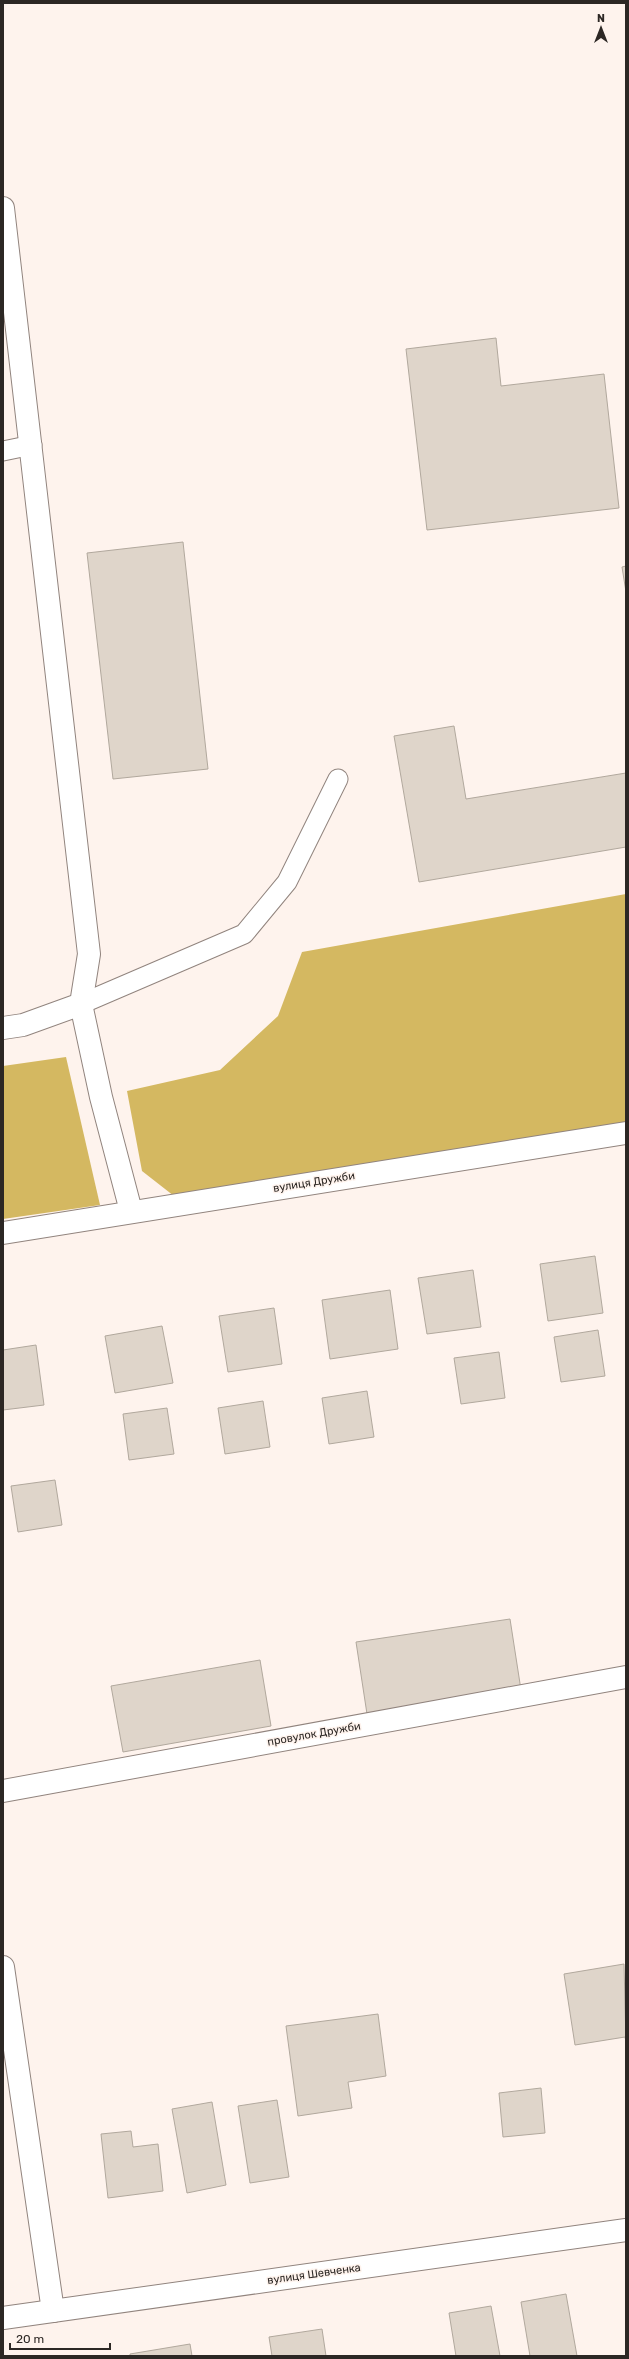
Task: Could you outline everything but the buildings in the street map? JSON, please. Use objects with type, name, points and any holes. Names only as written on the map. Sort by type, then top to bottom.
[{"type":"street","points":[[3,208],[32,445],[89,954],[81,1004],[101,1097],[131,1211]]},
{"type":"street","points":[[3,1028],[23,1025],[81,1004]]},
{"type":"street","name":"вулиця Дружби","points":[[3,1233],[131,1211],[626,1133]]},
{"type":"street","name":"провулок Дружби","points":[[3,1791],[626,1677]]},
{"type":"street","points":[[3,1967],[53,2311]]},
{"type":"street","name":"вулиця Шевченка","points":[[3,2318],[626,2230]]},
{"type":"lane","points":[[3,451],[32,445]]},
{"type":"lane","points":[[81,1004],[244,934],[287,882],[338,779]]},
{"type":"shaded area","points":[[626,894],[626,1126],[174,1196],[142,1171],[127,1091],[220,1070],[278,1016],[302,952]]},
{"type":"shaded area","points":[[66,1057],[100,1205],[3,1219],[3,1066]]}]
